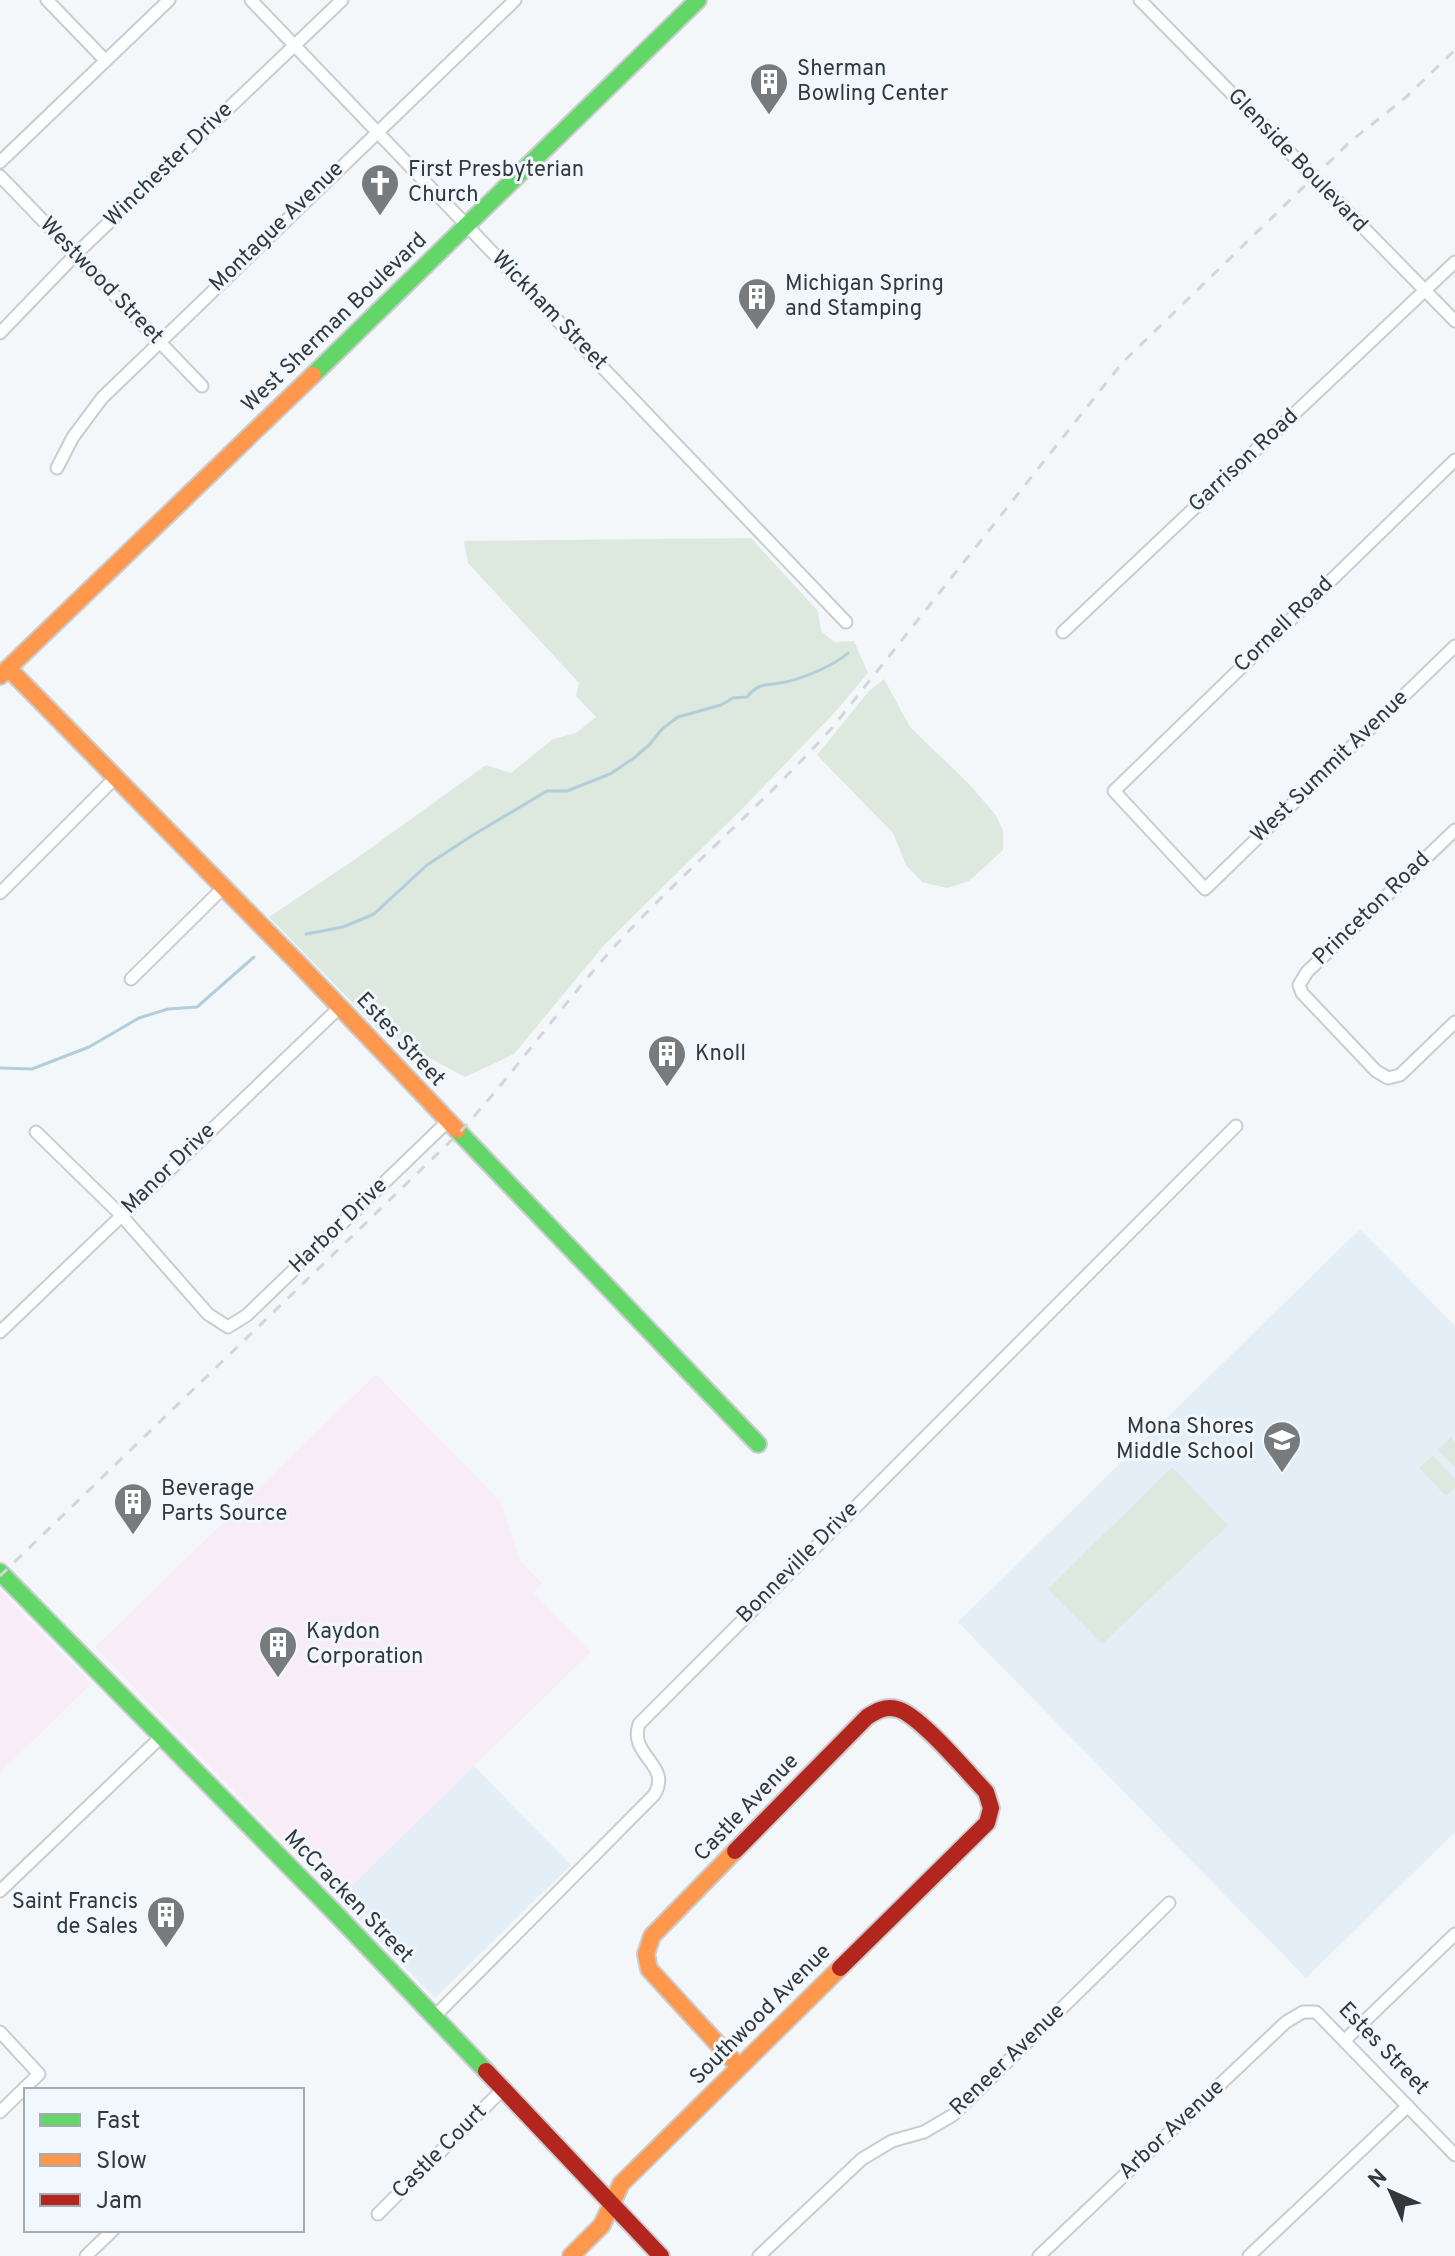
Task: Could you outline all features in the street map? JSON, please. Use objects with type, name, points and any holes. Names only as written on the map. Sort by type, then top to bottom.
[{"type":"street","points":[[47,0],[105,60]]},
{"type":"street","points":[[0,162],[169,0]]},
{"type":"street","name":"Wickham Street","points":[[251,0],[846,622]]},
{"type":"street","name":"Winchester Drive","points":[[0,333],[76,254],[342,0]]},
{"type":"street","name":"Montague Avenue","points":[[57,468],[73,437],[94,408],[159,341],[515,0]]},
{"type":"street","name":"Glenside Boulevard","points":[[1140,0],[1455,321]]},
{"type":"street","name":"West Sherman Boulevard","points":[[4,672],[468,226],[696,1]]},
{"type":"street","name":"Westwood Street","points":[[0,176],[202,386]]},
{"type":"street","name":"Garrison Road","points":[[1063,632],[1455,262]]},
{"type":"street","name":"Cornell Road","points":[[1205,889],[1114,791],[1455,460]]},
{"type":"street","name":"West Summit Avenue","points":[[1205,889],[1455,646]]},
{"type":"street","name":"Estes Street","points":[[4,672],[116,777],[758,1444]]},
{"type":"street","points":[[0,893],[116,777]]},
{"type":"street","name":"Princeton Road","points":[[1455,830],[1300,981],[1302,993],[1382,1075],[1392,1078],[1400,1075],[1455,1022]]},
{"type":"street","points":[[131,979],[222,889]]},
{"type":"street","name":"Manor Drive","points":[[0,1332],[340,1007]]},
{"type":"street","name":"Harbor Drive","points":[[121,1215],[208,1314],[228,1327],[247,1315],[447,1122]]},
{"type":"street","name":"Bonneville Drive","points":[[434,2017],[654,1795],[660,1785],[659,1775],[638,1744],[635,1734],[639,1724],[1236,1126]]},
{"type":"street","points":[[36,1132],[121,1215]]},
{"type":"street","name":"McCracken Street","points":[[0,1572],[434,2017],[661,2256]]},
{"type":"street","name":"Castle Avenue","points":[[739,2067],[649,1969],[646,1954],[652,1936],[867,1717],[891,1706],[912,1716],[986,1792],[991,1812]]},
{"type":"street","points":[[0,1891],[162,1736]]},
{"type":"street","name":"Southwood Avenue","points":[[571,2256],[602,2225],[621,2184],[987,1823],[991,1812]]},
{"type":"street","name":"Reneer Avenue","points":[[759,2256],[862,2159],[880,2146],[924,2132],[953,2115],[1169,1903]]},
{"type":"street","points":[[1344,2041],[1455,1934]]},
{"type":"street","name":"Estes Street","points":[[1310,2011],[1316,2012],[1455,2155]]},
{"type":"street","name":"Arbor Avenue","points":[[1039,2256],[1286,2022],[1297,2014],[1310,2011]]},
{"type":"street","points":[[0,2032],[39,2074],[25,2088]]},
{"type":"street","points":[[0,2112],[24,2089]]},
{"type":"street","name":"Castle Court","points":[[378,2214],[502,2090]]},
{"type":"street","points":[[1249,2256],[1408,2106]]},
{"type":"street","points":[[86,2256],[111,2232]]},
{"type":"shaded area","points":[[751,538],[818,611],[821,631],[834,642],[854,641],[868,673],[745,806],[605,944],[514,1054],[465,1077],[381,1032],[269,917],[486,765],[511,773],[553,739],[576,733],[596,717],[576,696],[579,683],[468,563],[464,541]]},
{"type":"shaded area","points":[[884,679],[910,727],[968,783],[995,814],[1003,830],[1003,850],[969,881],[947,888],[922,882],[906,865],[893,833],[817,755],[869,691]]},
{"type":"shaded area","name":"Mona Shores Middle School","points":[[1360,1229],[1455,1326],[1455,1832],[1306,1978],[958,1622]]},
{"type":"shaded area","points":[[376,1374],[500,1501],[521,1562],[542,1583],[533,1593],[591,1652],[338,1899],[95,1647]]},
{"type":"shaded area","points":[[1451,1437],[1455,1442],[1455,1468],[1438,1450]]},
{"type":"shaded area","points":[[1433,1456],[1455,1479],[1455,1488],[1446,1496],[1419,1468]]},
{"type":"shaded area","points":[[1172,1467],[1228,1525],[1102,1644],[1048,1589]]},
{"type":"shaded area","points":[[0,1591],[91,1684],[0,1773]]},
{"type":"shaded area","points":[[474,1766],[571,1865],[435,1998],[338,1899]]},
{"type":"waterway","points":[[306,934],[343,927],[374,914],[427,865],[473,835],[547,791],[567,791],[610,774],[634,758],[678,717],[721,705],[733,698],[747,697],[760,686],[810,674],[848,653]]},
{"type":"waterway","points":[[0,1068],[32,1069],[89,1047],[139,1018],[168,1009],[197,1007],[254,957]]},
{"type":"railway","points":[[0,1576],[459,1133],[624,936],[832,728],[1122,363],[1351,141],[1405,98],[1455,50]]},
{"type":"traffic: fast","points":[[313,375],[698,0]]},
{"type":"traffic: fast","points":[[457,1130],[758,1444]]},
{"type":"traffic: fast","points":[[0,1572],[486,2071]]},
{"type":"traffic: slow","points":[[0,676],[313,375]]},
{"type":"traffic: slow","points":[[8,668],[457,1130]]},
{"type":"traffic: slow","points":[[735,1851],[652,1936],[646,1954],[649,1969],[739,2067]]},
{"type":"traffic: slow","points":[[571,2256],[602,2225],[621,2184],[840,1968]]},
{"type":"traffic: jam","points":[[735,1851],[867,1717],[885,1709],[897,1709],[918,1721],[986,1792],[991,1808],[987,1823],[840,1968]]},
{"type":"traffic: jam","points":[[486,2071],[661,2256]]},
{"type":"place","name":"Sherman Bowling Center","points":[[769,116]]},
{"type":"place","name":"First Presbyterian Church","points":[[380,217]]},
{"type":"place","name":"Michigan Spring and Stamping","points":[[757,331]]},
{"type":"place","name":"Knoll","points":[[667,1088]]},
{"type":"place","name":"Mona Shores Middle School","points":[[1282,1474]]},
{"type":"place","name":"Beverage Parts Source","points":[[133,1536]]},
{"type":"place","name":"Kaydon Corporation","points":[[278,1679]]},
{"type":"place","name":"Saint Francis de Sales","points":[[166,1949]]}]
